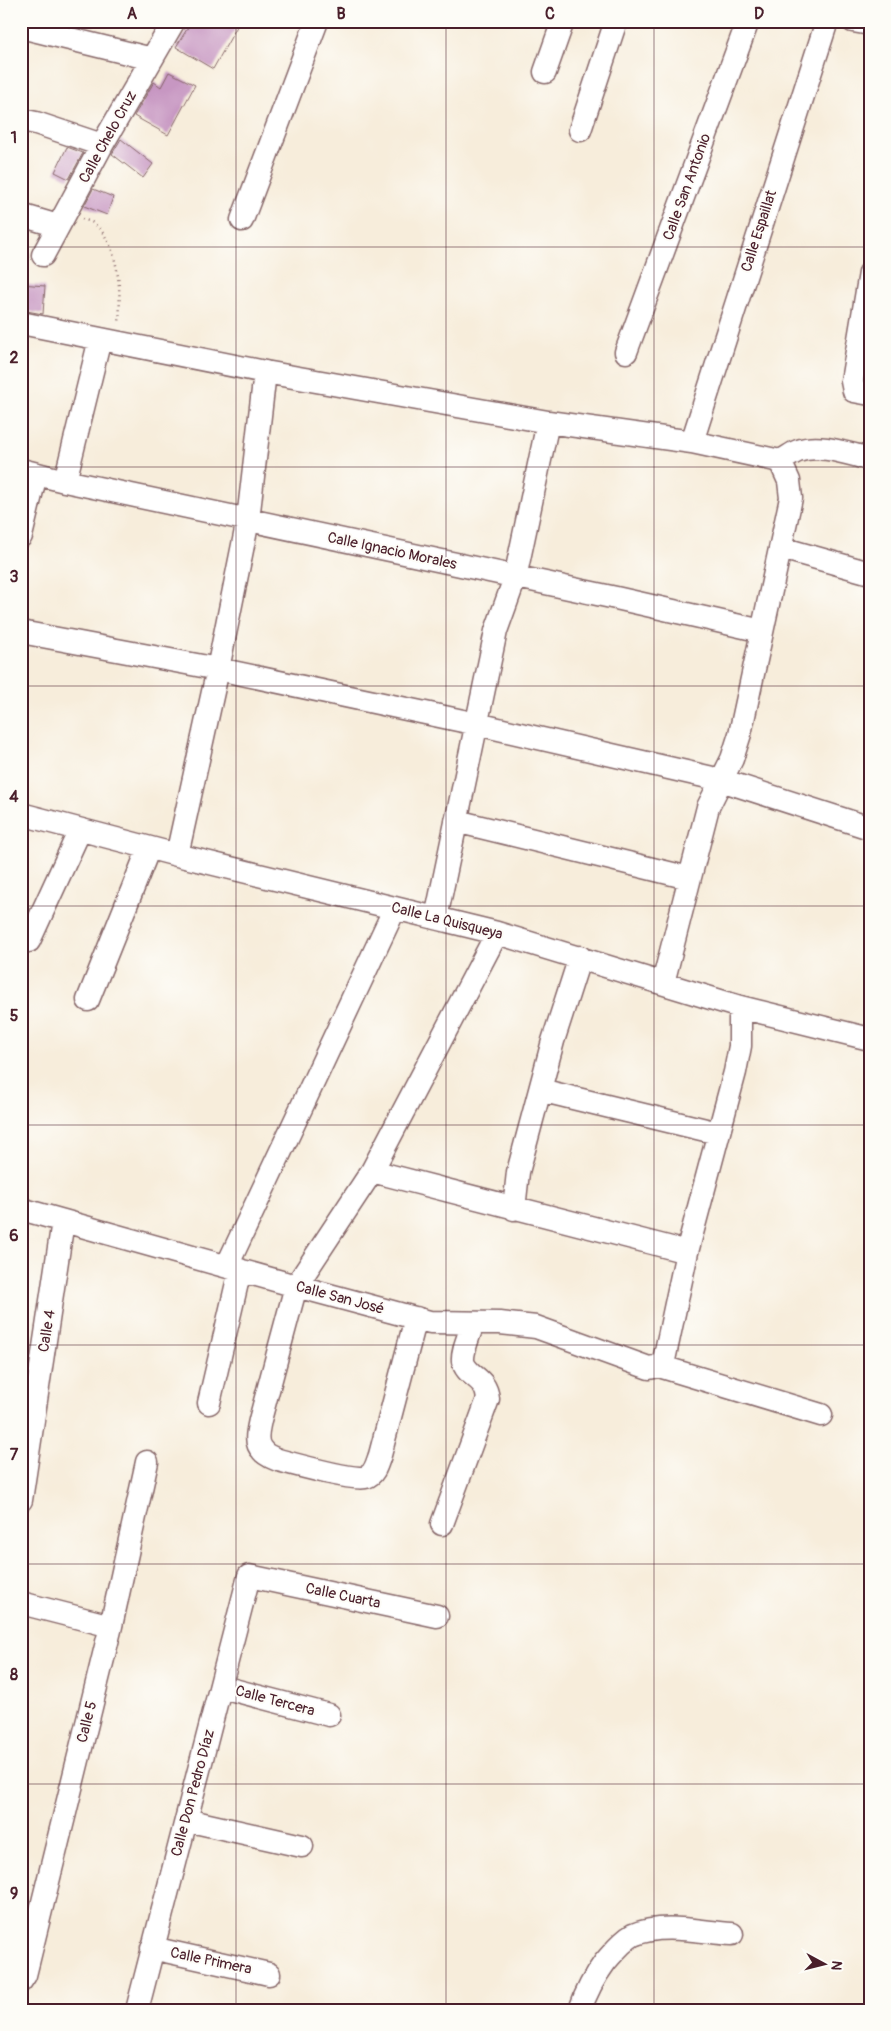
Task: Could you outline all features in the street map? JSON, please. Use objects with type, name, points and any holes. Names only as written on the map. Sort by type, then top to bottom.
[{"type":"street","name":"Calle Chelo Cruz","points":[[43,254],[102,145],[174,21]]},
{"type":"street","points":[[242,220],[317,21]]},
{"type":"street","points":[[545,72],[563,21]]},
{"type":"street","points":[[580,130],[616,21]]},
{"type":"street","name":"Calle San Antonio","points":[[626,352],[748,21]]},
{"type":"street","name":"Calle Espaillat","points":[[692,442],[827,21]]},
{"type":"street","points":[[21,27],[152,59]]},
{"type":"street","points":[[21,120],[102,145]]},
{"type":"street","points":[[21,215],[62,219]]},
{"type":"street","points":[[870,273],[852,381],[854,391],[870,394]]},
{"type":"street","points":[[21,324],[265,372],[548,422],[692,442],[780,461],[788,458],[796,451],[808,448],[831,450],[870,459]]},
{"type":"street","points":[[64,481],[109,341]]},
{"type":"street","points":[[177,855],[218,669],[248,520],[265,372]]},
{"type":"street","points":[[436,918],[496,631],[515,578],[548,422]]},
{"type":"street","points":[[664,983],[708,807],[732,759],[740,734],[791,498],[789,481],[780,461]]},
{"type":"street","points":[[21,536],[29,472]]},
{"type":"street","name":"Calle Ignacio Morales","points":[[29,472],[762,631]]},
{"type":"street","points":[[781,548],[870,573]]},
{"type":"street","points":[[21,632],[218,669],[477,724],[721,780],[870,828]]},
{"type":"street","name":"Calle La Quisqueya","points":[[21,814],[177,855],[496,932],[740,1007],[870,1039]]},
{"type":"street","points":[[456,821],[689,878]]},
{"type":"street","points":[[29,941],[80,830]]},
{"type":"street","points":[[88,1000],[150,848]]},
{"type":"street","points":[[209,1403],[234,1268],[395,908]]},
{"type":"street","points":[[416,1318],[380,1455],[372,1473],[367,1477],[350,1477],[276,1460],[261,1450],[257,1435],[296,1286],[372,1171],[496,932]]},
{"type":"street","points":[[514,1209],[518,1172],[553,1041],[580,957]]},
{"type":"street","points":[[659,1366],[664,1360],[687,1252],[735,1072],[740,1046],[740,1007]]},
{"type":"street","points":[[540,1090],[718,1133]]},
{"type":"street","points":[[372,1171],[687,1252]]},
{"type":"street","name":"Calle San José","points":[[21,1208],[430,1322],[500,1323],[536,1327],[650,1368],[659,1366],[822,1415]]},
{"type":"street","name":"Calle 4","points":[[21,1500],[63,1221]]},
{"type":"street","points":[[442,1524],[488,1399],[488,1389],[482,1381],[467,1369],[464,1363],[463,1356],[473,1323]]},
{"type":"street","name":"Calle 5","points":[[21,1981],[25,1975],[111,1626],[147,1462]]},
{"type":"street","name":"Calle Cuarta","points":[[249,1576],[437,1616]]},
{"type":"street","name":"Calle Don Pedro Díaz","points":[[137,2010],[222,1687],[249,1576]]},
{"type":"street","points":[[21,1602],[111,1626]]},
{"type":"street","name":"Calle Tercera","points":[[222,1687],[329,1715]]},
{"type":"street","points":[[186,1820],[302,1846]]},
{"type":"street","points":[[580,2010],[589,1986],[599,1970],[614,1951],[631,1936],[646,1930],[664,1928],[732,1934]]},
{"type":"street","name":"Calle Primera","points":[[152,1948],[269,1974]]},
{"type":"path","points":[[62,219],[93,224],[104,235],[113,256],[121,295],[109,341]]},
{"type":"building","points":[[192,21],[240,21],[213,69],[176,47]]},
{"type":"building","points":[[169,72],[195,85],[168,135],[134,116],[154,82],[161,87]]},
{"type":"building","points":[[121,139],[153,164],[143,178],[112,154]]},
{"type":"building","points":[[67,147],[83,153],[69,179],[55,172]]},
{"type":"building","points":[[93,189],[113,197],[107,215],[84,206]]},
{"type":"building","points":[[21,284],[45,286],[43,314],[21,310]]}]
